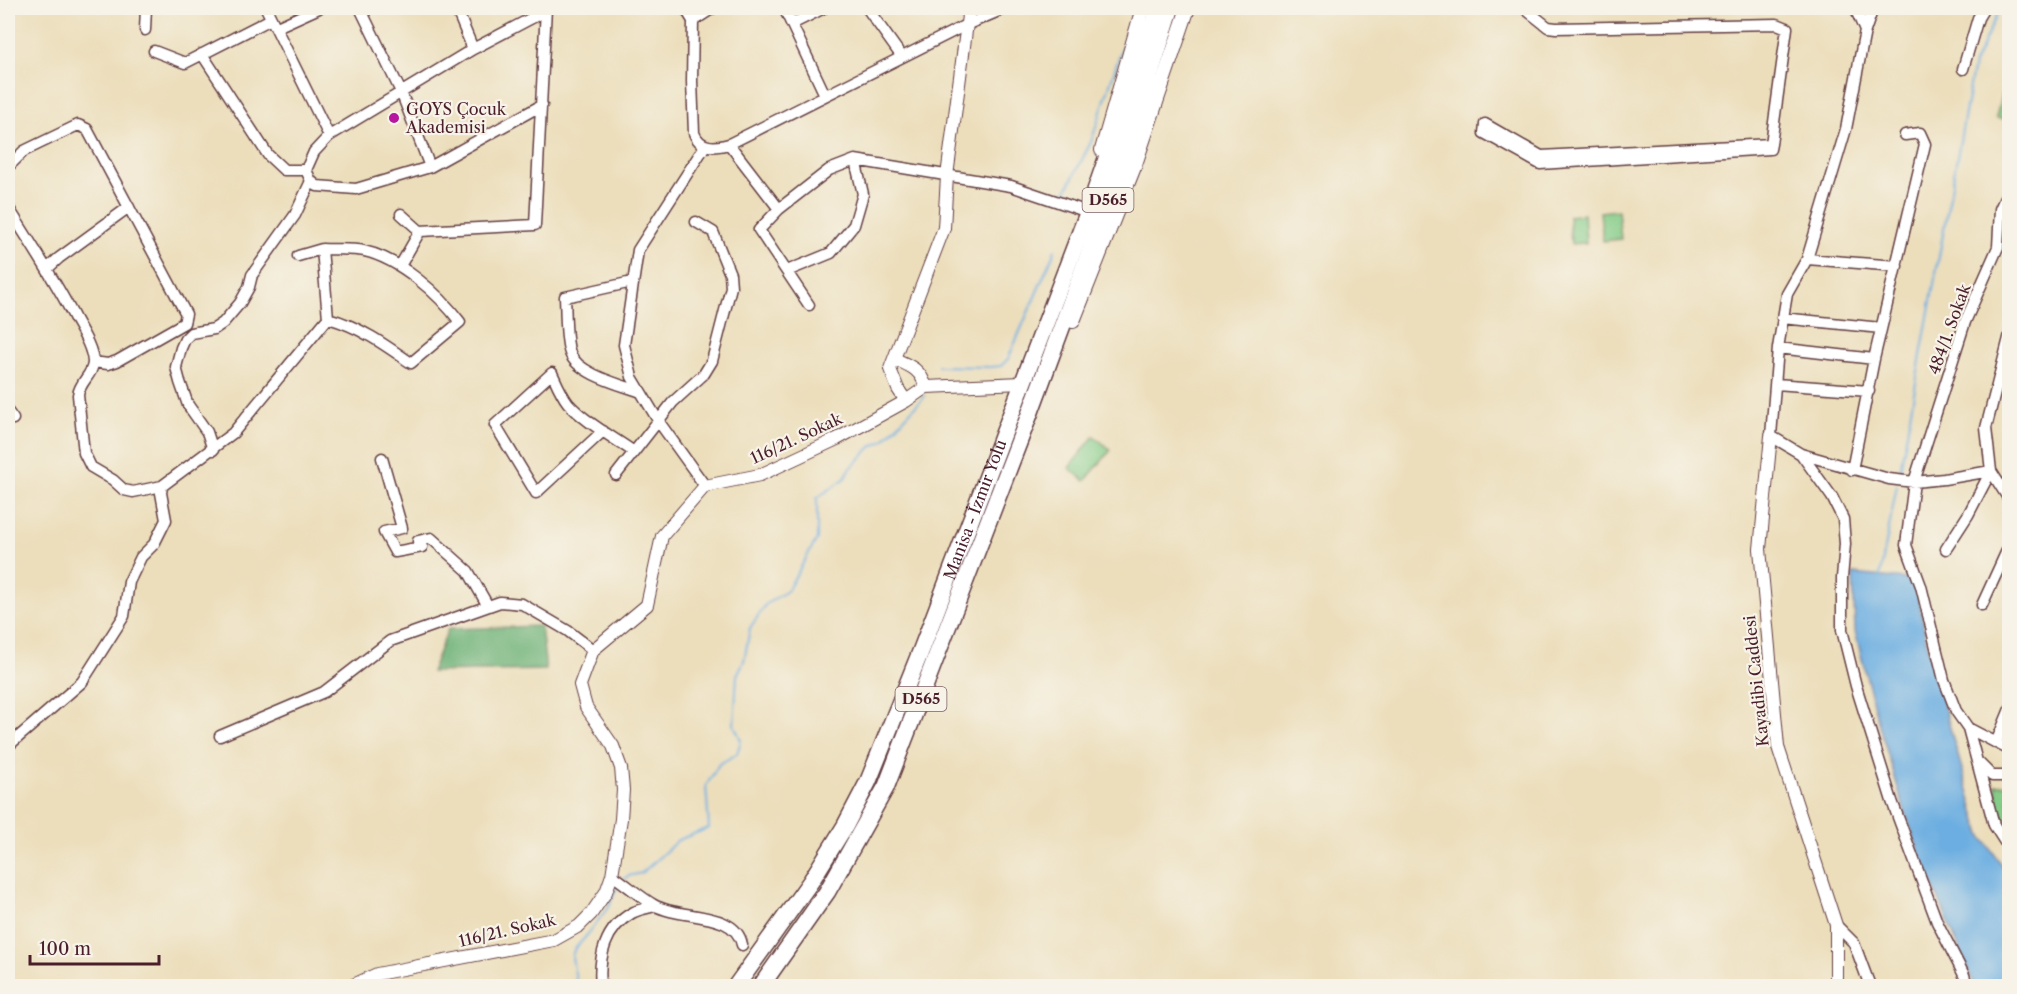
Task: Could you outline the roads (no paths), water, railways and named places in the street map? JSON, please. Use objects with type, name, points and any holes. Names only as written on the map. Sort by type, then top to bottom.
[{"type":"highway","name":"Manisa - İzmir Yolu","points":[[736,987],[811,881],[845,826],[868,782],[922,648],[1090,208],[1159,8]]},
{"type":"highway","name":"Manisa - İzmir Yolu","points":[[761,987],[827,892],[886,787],[1038,390],[1106,205],[1171,8]]},
{"type":"main road","points":[[1090,208],[1104,143],[1143,8]]},
{"type":"main road","points":[[1038,390],[1067,336],[1134,167],[1188,8]]},
{"type":"street","points":[[145,30],[146,8]]},
{"type":"street","points":[[266,8],[329,136]]},
{"type":"street","points":[[154,51],[185,63],[274,23],[319,8]]},
{"type":"street","points":[[360,8],[401,92],[430,167]]},
{"type":"street","points":[[456,8],[473,49]]},
{"type":"street","points":[[685,8],[693,21],[693,126],[696,140],[705,146],[714,147],[729,144],[966,25],[1006,8]]},
{"type":"street","points":[[693,21],[713,8]]},
{"type":"street","points":[[784,8],[825,95]]},
{"type":"street","points":[[792,24],[824,8]]},
{"type":"street","points":[[867,8],[902,57]]},
{"type":"street","points":[[906,401],[890,369],[944,228],[947,176],[969,8]]},
{"type":"street","points":[[1513,8],[1542,29],[1555,32],[1777,29],[1781,34],[1768,144],[1770,149],[1540,164],[1484,133],[1485,124],[1541,156],[1768,144]]},
{"type":"street","points":[[1524,8],[1548,27],[1556,28],[1777,24],[1787,28],[1768,144]]},
{"type":"street","points":[[1855,8],[1865,31]]},
{"type":"street","points":[[1874,8],[1865,31],[1846,129],[1807,259],[1787,294],[1778,348],[1771,436],[1801,454],[1889,480],[1914,482],[1991,471]]},
{"type":"street","points":[[1963,69],[1978,18],[1984,8]]},
{"type":"street","points":[[542,105],[430,167],[356,189],[317,186],[311,181],[306,170],[314,152],[329,136],[473,49],[547,9]]},
{"type":"street","points":[[401,214],[420,231],[535,225],[547,9]]},
{"type":"street","points":[[202,54],[268,155],[284,170],[306,170]]},
{"type":"street","points":[[8,167],[24,151],[78,125],[87,129],[186,314],[184,323],[117,362],[108,364],[93,362]]},
{"type":"street","points":[[1852,470],[1874,359],[1925,144],[1920,133],[1905,135]]},
{"type":"street","points":[[729,144],[779,209]]},
{"type":"street","points":[[705,146],[638,250],[624,345],[632,377],[659,422],[705,486]]},
{"type":"street","points":[[809,305],[759,231],[779,209],[829,170],[855,160],[1011,186],[1090,208]]},
{"type":"street","points":[[787,271],[831,253],[854,225],[863,194],[855,160]]},
{"type":"street","points":[[213,450],[207,432],[188,405],[180,382],[176,367],[181,348],[191,333],[214,329],[223,323],[240,303],[249,287],[252,275],[295,215],[311,181]]},
{"type":"street","name":"484/1. Sokak","points":[[2010,187],[2000,209],[1998,247],[1965,322],[1914,482],[1906,545],[1921,586],[1944,680],[1956,711],[1968,728],[1994,825],[2010,850]]},
{"type":"street","points":[[8,207],[47,269],[84,335],[93,362],[90,373],[79,387],[78,395],[84,453],[87,461],[91,467],[113,480],[124,490],[133,492],[162,486],[233,433],[262,401],[328,318],[322,249]]},
{"type":"street","points":[[47,269],[129,207]]},
{"type":"street","points":[[616,475],[673,402],[704,374],[712,361],[731,287],[730,274],[713,232],[696,222]]},
{"type":"street","points":[[400,266],[420,231]]},
{"type":"street","points":[[298,256],[322,249],[365,251],[400,266],[444,301],[460,322],[411,363],[377,339],[346,323],[328,318]]},
{"type":"street","points":[[1807,259],[1897,266]]},
{"type":"street","points":[[632,282],[565,297],[570,352],[576,363],[588,372],[641,392]]},
{"type":"street","points":[[1782,318],[1881,328]]},
{"type":"street","points":[[2010,334],[1986,428],[1991,471],[2010,501]]},
{"type":"street","points":[[1778,348],[1874,359]]},
{"type":"street","points":[[895,359],[914,368],[923,376],[926,387],[1023,382]]},
{"type":"street","points":[[603,431],[536,493],[495,425],[552,373],[569,404],[634,452]]},
{"type":"street","points":[[1776,384],[1869,392]]},
{"type":"street","name":"116/21. Sokak","points":[[351,987],[377,974],[554,940],[579,926],[591,914],[606,892],[612,875],[623,790],[621,768],[613,746],[586,707],[580,685],[593,650],[647,605],[662,536],[705,486],[760,475],[837,440],[926,387]]},
{"type":"street","name":"Kayadibi Caddesi","points":[[1771,436],[1760,549],[1778,747],[1836,925],[1836,987]]},
{"type":"street","points":[[1801,454],[1833,497],[1843,519],[1845,544],[1842,578],[1842,630],[1856,687],[1892,801],[1938,922],[1964,975],[1967,987]]},
{"type":"street","points":[[382,458],[402,528],[384,532],[395,552],[422,547],[418,541],[430,538],[468,571],[488,606]]},
{"type":"street","points":[[1946,549],[1968,515],[1991,471]]},
{"type":"street","points":[[8,746],[82,682],[124,616],[129,582],[141,557],[154,544],[166,520],[161,493],[162,486]]},
{"type":"street","points":[[1982,605],[2010,544]]},
{"type":"street","points":[[220,736],[324,692],[390,641],[500,602],[522,604],[568,631],[593,650]]},
{"type":"street","points":[[1996,743],[2010,709]]},
{"type":"street","points":[[1968,728],[2010,750]]},
{"type":"street","points":[[1977,761],[1992,776],[2010,776]]},
{"type":"street","points":[[612,875],[655,906],[690,916],[725,921],[740,935],[742,945]]},
{"type":"street","points":[[601,987],[603,950],[616,924],[634,911],[655,906]]},
{"type":"street","points":[[1836,925],[1854,943],[1870,987]]},
{"type":"water","points":[[1853,574],[1915,580],[1929,655],[1981,835],[2009,875],[2009,986],[1975,986],[1919,852],[1875,711],[1855,631]]},
{"type":"waterway","points":[[1065,193],[1091,142],[1135,8]]},
{"type":"waterway","points":[[1899,476],[1974,64],[2000,8]]},
{"type":"waterway","points":[[938,366],[1001,366],[1008,359],[1055,250]]},
{"type":"waterway","points":[[624,879],[642,873],[678,840],[709,828],[706,786],[719,764],[737,754],[741,740],[734,725],[737,675],[744,661],[750,628],[766,604],[787,591],[817,539],[817,498],[844,479],[850,469],[871,447],[883,441],[925,396]]},
{"type":"waterway","points":[[1879,580],[1897,485]]},
{"type":"waterway","points":[[577,986],[572,957],[574,950],[609,906],[618,885]]},
{"type":"place","name":"GOYS Çocuk Akademisi","points":[[394,118]]}]
